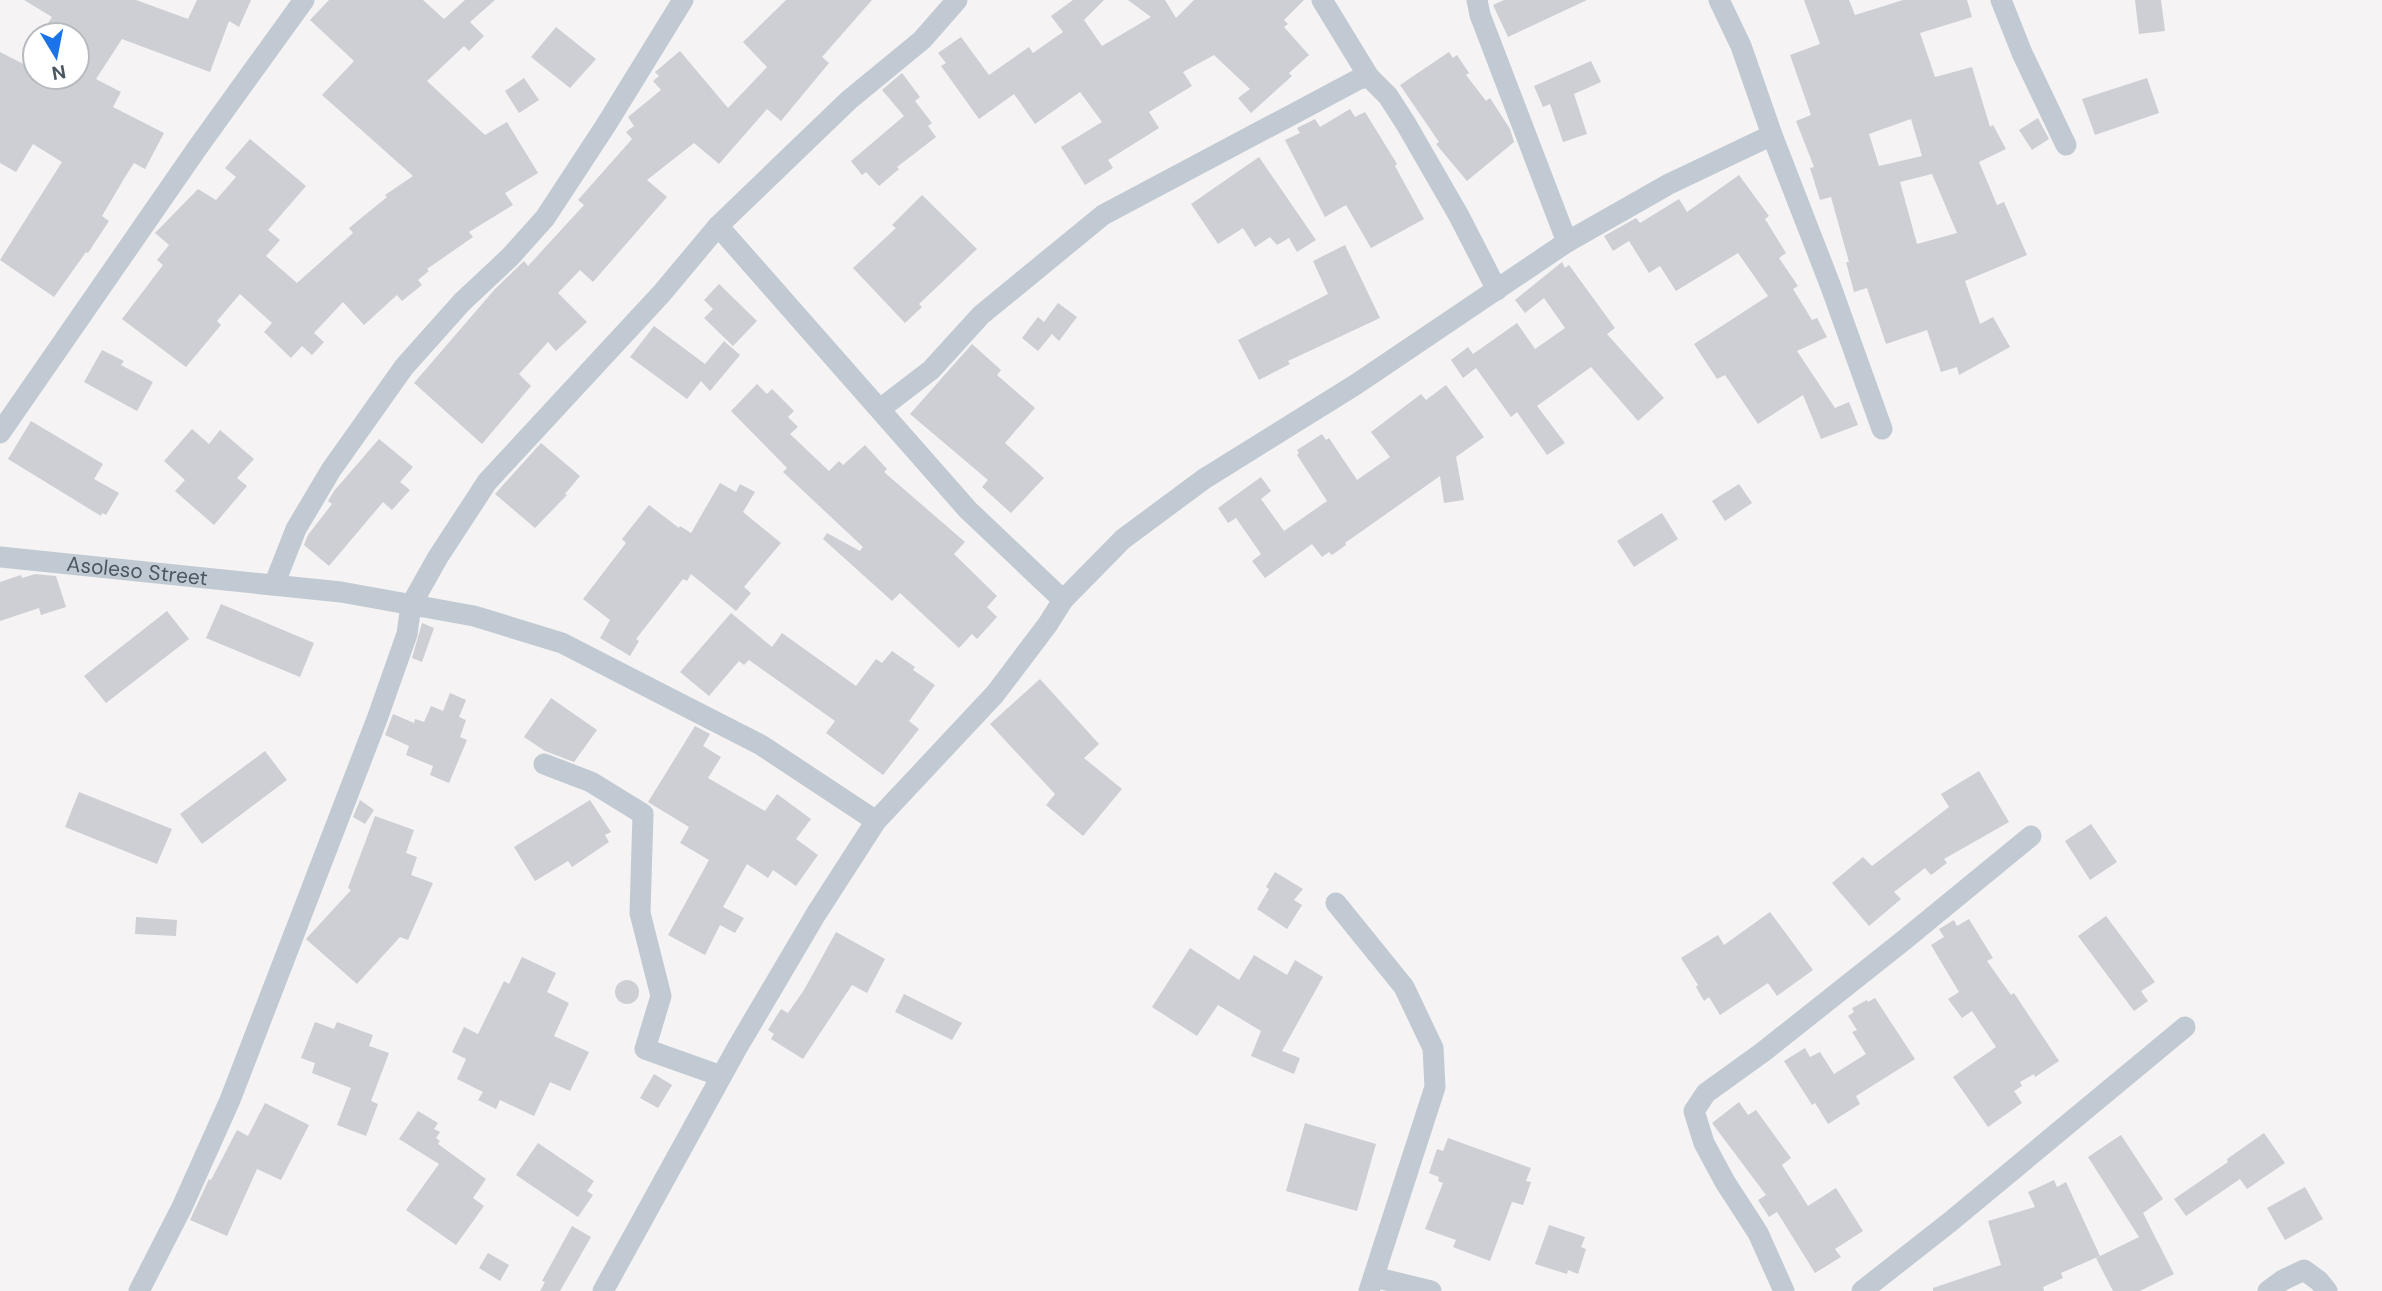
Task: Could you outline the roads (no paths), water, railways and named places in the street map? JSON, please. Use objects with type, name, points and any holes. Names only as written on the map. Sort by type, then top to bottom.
[{"type":"street","points":[[0,433],[198,147],[304,0]]},
{"type":"street","points":[[274,585],[296,529],[331,470],[404,367],[545,218],[628,91],[683,0]]},
{"type":"street","points":[[139,1291],[182,1207],[230,1100],[377,719],[407,634],[411,605],[438,557],[487,482],[662,293],[718,226],[849,100],[922,40],[957,0]]},
{"type":"street","points":[[1322,0],[1369,77],[1388,96],[1406,124],[1459,216],[1497,290]]},
{"type":"street","points":[[1476,0],[1567,242]]},
{"type":"street","points":[[1719,0],[1741,46],[1882,429]]},
{"type":"street","points":[[2001,0],[2022,53],[2066,145]]},
{"type":"street","points":[[880,409],[931,370],[981,315],[1103,215],[1359,79],[1369,77]]},
{"type":"street","points":[[603,1291],[721,1076],[816,914],[876,821],[995,694],[1063,600],[1123,538],[1204,479],[1355,384],[1567,242],[1669,184],[1772,135]]},
{"type":"street","points":[[718,226],[968,510],[1063,600]]},
{"type":"street","name":"Asoleso Street","points":[[0,557],[341,592],[474,616],[562,643],[761,744],[876,821]]},
{"type":"street","points":[[544,764],[591,782],[643,814],[640,913],[660,996],[645,1049],[721,1076]]},
{"type":"street","points":[[1784,1291],[1758,1233],[1704,1143],[1694,1111],[1706,1093],[1763,1052],[1903,942],[2031,836]]},
{"type":"street","points":[[1336,903],[1405,987],[1433,1048],[1435,1087],[1372,1284],[1431,1291]]},
{"type":"street","points":[[1863,1291],[2185,1027]]},
{"type":"street","points":[[2268,1291],[2304,1270],[2328,1291]]}]
